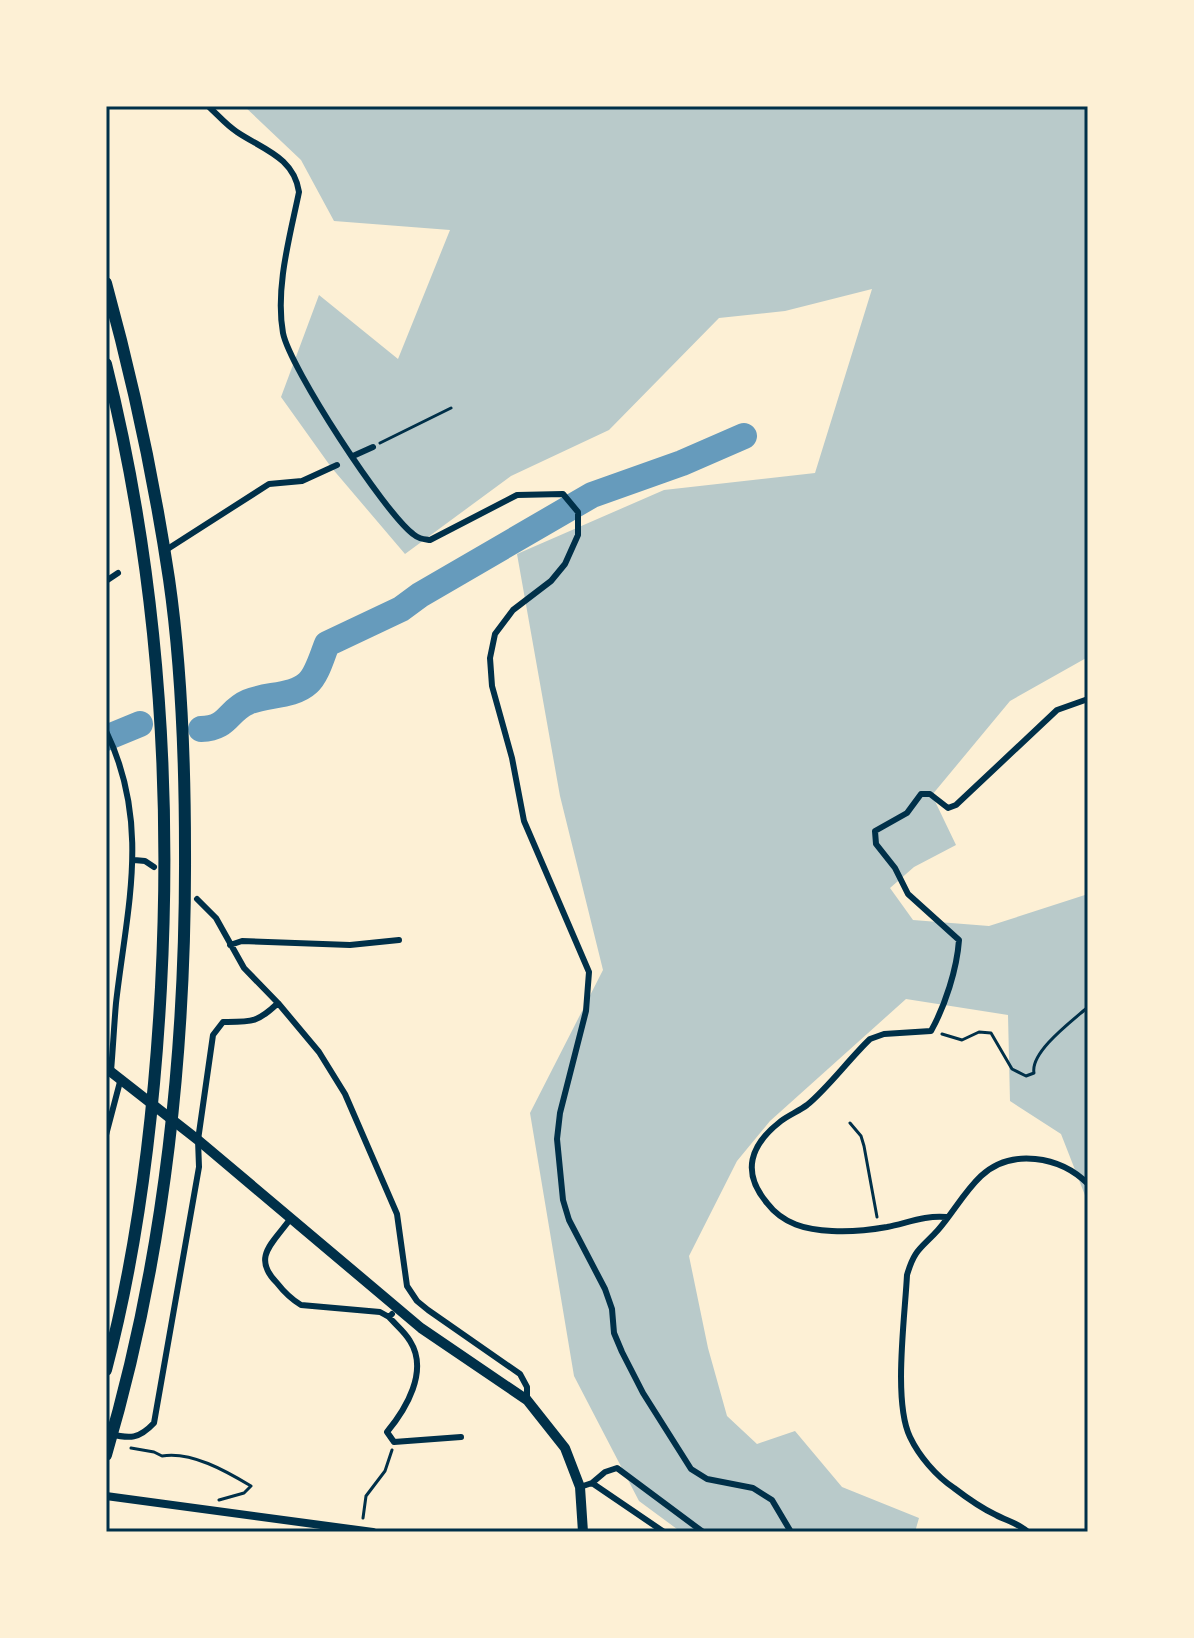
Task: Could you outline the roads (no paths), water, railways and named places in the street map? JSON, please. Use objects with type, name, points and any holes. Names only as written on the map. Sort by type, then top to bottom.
[{"type":"highway","points":[[106,283],[127,358],[153,478],[170,582],[183,720],[186,904],[168,1152],[146,1290],[106,1455]]},
{"type":"highway","points":[[106,364],[119,415],[148,584],[163,724],[165,901],[148,1145],[125,1285],[106,1370]]},
{"type":"highway","points":[[113,1072],[291,1218],[394,1313],[527,1400],[565,1448],[580,1487],[583,1532]]},
{"type":"street","points":[[208,106],[237,132],[267,148],[297,180],[299,192],[281,304],[284,336],[297,367],[353,456],[402,525],[420,539],[430,540],[517,495],[563,494],[568,496],[578,512],[578,535],[565,564],[551,581],[513,610],[495,634],[490,658],[492,686],[512,758],[524,821],[589,972],[586,1011],[560,1113],[557,1139],[563,1200],[569,1220],[605,1289],[612,1309],[614,1333],[622,1352],[643,1393],[691,1469],[707,1479],[753,1488],[772,1500],[791,1532]]},
{"type":"street","points":[[353,456],[373,447]]},
{"type":"street","points":[[166,550],[269,484],[302,481],[337,465]]},
{"type":"street","points":[[106,581],[118,573]]},
{"type":"street","points":[[946,1217],[933,1216],[879,1227],[832,1231],[802,1228],[785,1221],[768,1205],[751,1178],[751,1157],[767,1134],[808,1104],[870,1039],[884,1034],[932,1030],[938,1019],[958,954],[959,940],[908,894],[895,868],[876,844],[875,831],[907,813],[921,794],[930,794],[948,808],[956,805],[1057,710],[1088,699]]},
{"type":"street","points":[[106,731],[125,782],[134,860],[116,1003],[106,1135]]},
{"type":"street","points":[[134,860],[145,861],[154,867]]},
{"type":"street","points":[[197,899],[216,918],[244,968],[319,1052],[345,1094],[397,1214],[407,1286],[428,1310],[520,1374],[527,1387],[527,1400]]},
{"type":"street","points":[[230,945],[242,941],[350,945],[399,940]]},
{"type":"street","points":[[110,1431],[127,1438],[143,1435],[154,1423],[199,1167],[198,1140],[213,1035],[223,1022],[261,1019],[278,1003]]},
{"type":"street","points":[[1028,1532],[983,1508],[940,1477],[909,1436],[902,1376],[907,1275],[920,1245],[938,1230],[981,1175],[999,1163],[1021,1159],[1057,1162],[1088,1184]]},
{"type":"street","points":[[291,1218],[263,1261],[267,1273],[291,1299],[301,1305],[394,1313],[411,1343],[418,1363],[412,1391],[402,1414],[387,1432],[394,1442],[461,1437]]},
{"type":"street","points":[[580,1487],[617,1468],[703,1532]]},
{"type":"street","points":[[592,1483],[664,1532]]},
{"type":"street","points":[[106,1496],[368,1531]]},
{"type":"waterway","points":[[201,729],[217,726],[248,702],[302,688],[314,675],[327,644],[401,609],[592,495],[682,463],[744,436]]},
{"type":"waterway","points":[[106,738],[140,724]]}]
